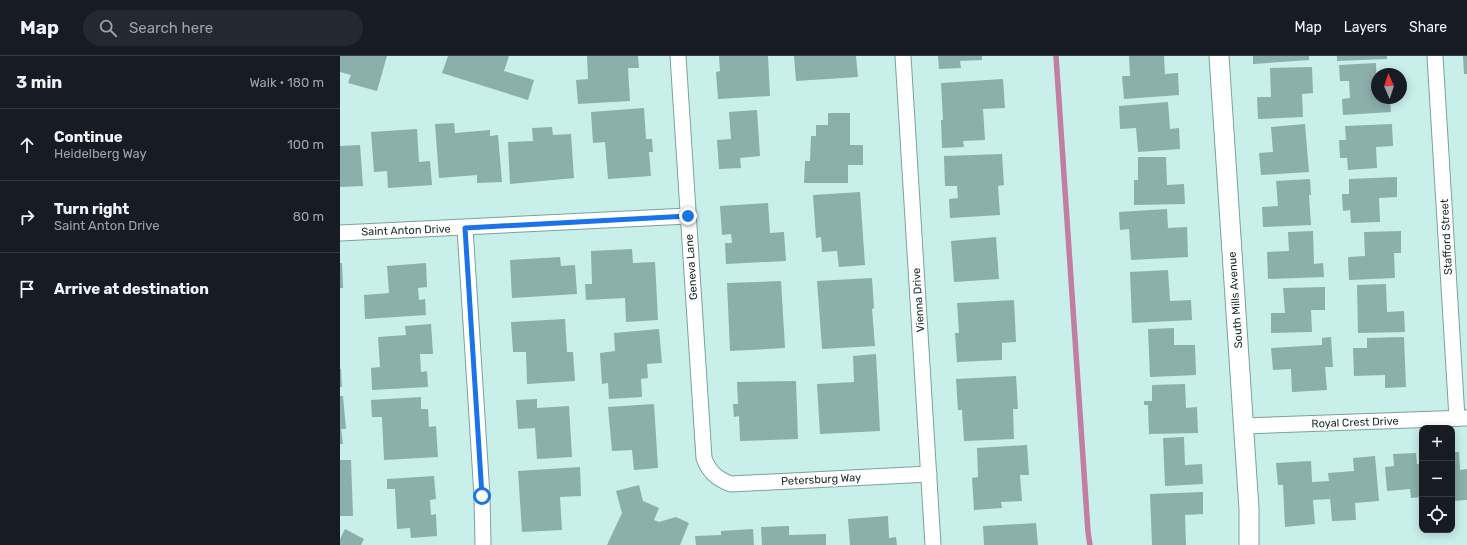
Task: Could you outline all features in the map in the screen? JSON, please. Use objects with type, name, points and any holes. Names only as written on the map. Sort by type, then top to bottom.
[{"type":"street","name":"Geneva Lane","points":[[678,56],[704,458],[707,466],[714,476]]},
{"type":"street","name":"Vienna Drive","points":[[903,56],[933,545]]},
{"type":"street","name":"South Mills Avenue","points":[[1219,56],[1249,509],[1249,545]]},
{"type":"street","name":"Stafford Street","points":[[1435,56],[1462,418]]},
{"type":"street","name":"Saint Anton Drive","points":[[340,233],[688,216]]},
{"type":"street","points":[[465,228],[482,496],[483,545]]},
{"type":"street","name":"Royal Crest Drive","points":[[1243,426],[1462,418]]},
{"type":"street","name":"Petersburg Way","points":[[714,476],[731,484],[929,474]]},
{"type":"building","points":[[340,56],[387,56],[377,91],[348,83],[351,75],[340,72]]},
{"type":"building","points":[[448,56],[509,56],[504,71],[534,80],[528,100],[442,73]]},
{"type":"building","points":[[587,56],[638,56],[639,68],[628,68],[630,101],[578,104],[576,80],[588,79]]},
{"type":"building","points":[[719,56],[768,56],[770,96],[718,99],[716,72],[720,71]]},
{"type":"building","points":[[794,56],[856,56],[858,77],[796,81]]},
{"type":"building","points":[[938,56],[982,56],[982,60],[960,61],[961,68],[939,69]]},
{"type":"building","points":[[1129,56],[1164,56],[1165,74],[1178,73],[1179,95],[1124,99],[1122,76],[1130,76]]},
{"type":"building","points":[[1253,56],[1309,56],[1309,60],[1253,64]]},
{"type":"building","points":[[1337,56],[1387,56],[1387,59],[1337,61]]},
{"type":"building","points":[[1463,56],[1467,56],[1467,74],[1464,74]]},
{"type":"building","points":[[1376,63],[1376,68],[1371,68],[1371,104],[1390,104],[1391,112],[1343,115],[1342,99],[1350,98],[1349,81],[1340,81],[1339,65]]},
{"type":"building","points":[[1312,67],[1313,93],[1302,94],[1303,117],[1258,119],[1257,97],[1271,97],[1270,68]]},
{"type":"building","points":[[1003,79],[1005,108],[983,109],[985,140],[963,141],[964,147],[942,148],[941,120],[943,120],[941,83]]},
{"type":"building","points":[[1168,102],[1170,129],[1179,128],[1180,149],[1138,152],[1136,128],[1120,129],[1119,106]]},
{"type":"building","points":[[644,108],[646,139],[652,139],[653,152],[649,152],[651,176],[608,179],[605,142],[593,143],[591,112]]},
{"type":"building","points":[[757,110],[760,156],[740,158],[741,168],[719,169],[717,140],[731,139],[729,112]]},
{"type":"building","points":[[828,113],[850,113],[850,145],[863,145],[863,165],[848,165],[848,183],[804,183],[805,161],[810,161],[811,136],[816,136],[816,125],[828,125]]},
{"type":"building","points":[[454,123],[455,133],[490,130],[490,136],[498,135],[502,182],[477,183],[477,175],[439,178],[435,124]]},
{"type":"building","points":[[1305,124],[1309,172],[1261,175],[1259,153],[1273,152],[1271,127]]},
{"type":"building","points":[[1392,124],[1393,146],[1376,147],[1377,168],[1348,170],[1347,158],[1340,158],[1339,140],[1346,140],[1345,126]]},
{"type":"building","points":[[552,127],[553,135],[571,134],[574,178],[510,184],[508,142],[533,141],[532,128]]},
{"type":"building","points":[[417,129],[419,162],[430,161],[432,185],[388,188],[387,171],[374,172],[371,132]]},
{"type":"building","points":[[360,145],[363,186],[340,187],[340,146]]},
{"type":"building","points":[[1002,154],[1004,185],[998,186],[1000,215],[950,218],[949,199],[958,198],[957,186],[945,186],[944,156]]},
{"type":"building","points":[[1138,157],[1166,157],[1167,185],[1184,184],[1185,204],[1134,205],[1134,180],[1138,180]]},
{"type":"building","points":[[1397,177],[1397,197],[1379,198],[1380,222],[1351,223],[1350,210],[1343,211],[1342,194],[1349,194],[1349,179]]},
{"type":"building","points":[[1310,179],[1311,195],[1309,195],[1311,225],[1263,227],[1262,207],[1278,206],[1276,181]]},
{"type":"building","points":[[860,192],[865,265],[839,267],[837,251],[822,252],[821,237],[816,238],[813,195]]},
{"type":"building","points":[[768,203],[770,233],[784,232],[786,261],[726,264],[725,243],[732,243],[731,234],[722,235],[720,206]]},
{"type":"building","points":[[1167,209],[1168,228],[1187,227],[1188,257],[1131,260],[1129,229],[1120,230],[1119,212]]},
{"type":"building","points":[[1313,231],[1314,264],[1323,263],[1324,277],[1268,279],[1267,252],[1289,251],[1288,232]]},
{"type":"building","points":[[1401,231],[1401,253],[1394,253],[1395,278],[1349,280],[1348,257],[1365,256],[1364,232]]},
{"type":"building","points":[[996,237],[999,279],[954,282],[951,241]]},
{"type":"building","points":[[632,249],[633,263],[655,262],[658,320],[626,322],[625,298],[586,300],[585,284],[592,284],[591,251]]},
{"type":"building","points":[[560,257],[561,266],[575,265],[577,294],[512,298],[510,260]]},
{"type":"building","points":[[340,263],[342,263],[343,288],[340,288]]},
{"type":"building","points":[[426,263],[427,287],[418,288],[419,300],[425,299],[426,315],[365,319],[364,295],[389,293],[387,266]]},
{"type":"building","points":[[1168,270],[1170,301],[1191,300],[1192,320],[1132,323],[1130,272]]},
{"type":"building","points":[[872,278],[874,308],[872,309],[875,346],[822,349],[817,281]]},
{"type":"building","points":[[781,281],[785,348],[730,351],[727,283]]},
{"type":"building","points":[[1386,284],[1387,312],[1404,311],[1405,332],[1358,333],[1357,285]]},
{"type":"building","points":[[1325,287],[1325,310],[1311,310],[1312,332],[1271,333],[1271,313],[1285,313],[1283,288]]},
{"type":"building","points":[[1014,300],[1016,342],[1002,343],[1002,360],[957,362],[955,333],[959,333],[957,303]]},
{"type":"building","points":[[565,319],[567,352],[573,352],[575,381],[527,384],[526,352],[513,352],[511,322]]},
{"type":"building","points":[[431,324],[433,354],[420,354],[421,372],[427,371],[428,387],[372,390],[371,368],[380,367],[378,337],[406,335],[405,326]]},
{"type":"building","points":[[1174,328],[1174,345],[1195,345],[1196,375],[1150,377],[1148,329]]},
{"type":"building","points":[[659,329],[662,363],[647,364],[648,378],[641,379],[642,397],[609,399],[608,383],[602,384],[600,353],[615,351],[614,333]]},
{"type":"building","points":[[1331,337],[1333,367],[1325,367],[1327,390],[1292,392],[1291,369],[1273,370],[1271,348],[1322,345],[1322,338]]},
{"type":"building","points":[[1404,337],[1406,387],[1385,388],[1385,375],[1354,376],[1353,348],[1367,348],[1367,338]]},
{"type":"building","points":[[876,354],[880,431],[820,434],[817,384],[854,382],[853,356]]},
{"type":"building","points":[[341,369],[342,387],[340,387]]},
{"type":"building","points":[[1016,376],[1018,409],[1013,409],[1014,439],[964,441],[962,410],[958,410],[956,379]]},
{"type":"building","points":[[796,381],[798,439],[740,441],[739,416],[734,417],[733,404],[738,404],[737,382]]},
{"type":"building","points":[[1185,384],[1186,408],[1197,407],[1198,433],[1149,434],[1148,405],[1144,405],[1144,401],[1152,401],[1152,385]]},
{"type":"building","points":[[340,396],[343,396],[346,429],[341,429],[343,444],[340,444]]},
{"type":"building","points":[[421,397],[421,409],[428,409],[429,427],[436,426],[438,457],[384,460],[382,417],[372,417],[371,400]]},
{"type":"building","points":[[537,399],[537,408],[569,406],[572,457],[537,459],[535,428],[518,429],[516,400]]},
{"type":"building","points":[[654,404],[658,468],[634,470],[632,450],[612,451],[608,407]]},
{"type":"building","points":[[1184,437],[1185,465],[1202,464],[1203,484],[1165,486],[1163,438]]},
{"type":"building","points":[[1027,445],[1029,475],[1020,475],[1022,501],[1001,502],[1002,508],[974,510],[972,478],[978,477],[977,448]]},
{"type":"building","points":[[1455,452],[1459,452],[1460,470],[1467,469],[1467,500],[1455,501]]},
{"type":"building","points":[[1416,453],[1417,464],[1419,464],[1419,497],[1411,498],[1410,489],[1387,491],[1385,467],[1394,466],[1393,454]]},
{"type":"building","points":[[1375,456],[1379,501],[1355,503],[1356,520],[1332,521],[1329,485],[1330,499],[1313,500],[1315,524],[1285,527],[1283,485],[1278,485],[1276,463],[1311,461],[1312,482],[1329,481],[1328,473],[1354,471],[1353,458]]},
{"type":"building","points":[[340,460],[351,460],[353,516],[340,516]]},
{"type":"building","points":[[580,467],[581,496],[560,497],[562,530],[522,532],[518,471]]},
{"type":"building","points":[[434,476],[436,499],[430,500],[431,515],[436,514],[437,536],[411,538],[410,528],[397,529],[395,489],[387,489],[387,479]]},
{"type":"building","points":[[639,485],[643,501],[659,508],[654,520],[659,522],[676,517],[689,523],[680,545],[607,545],[622,513],[616,491]]},
{"type":"building","points":[[1203,492],[1203,514],[1185,515],[1186,545],[1152,545],[1150,494]]},
{"type":"building","points":[[888,516],[889,538],[896,537],[897,545],[850,545],[848,519]]},
{"type":"building","points":[[1036,523],[1038,545],[984,545],[983,526]]},
{"type":"building","points":[[789,526],[789,535],[826,534],[826,545],[762,545],[761,527]]},
{"type":"building","points":[[345,529],[364,539],[361,545],[340,545],[340,539]]},
{"type":"building","points":[[753,529],[754,545],[696,545],[695,536],[721,535],[721,531]]},
{"type":"waterway","points":[[1056,56],[1090,545]]},
{"type":"route","points":[[482,496],[465,228],[688,216]]}]
